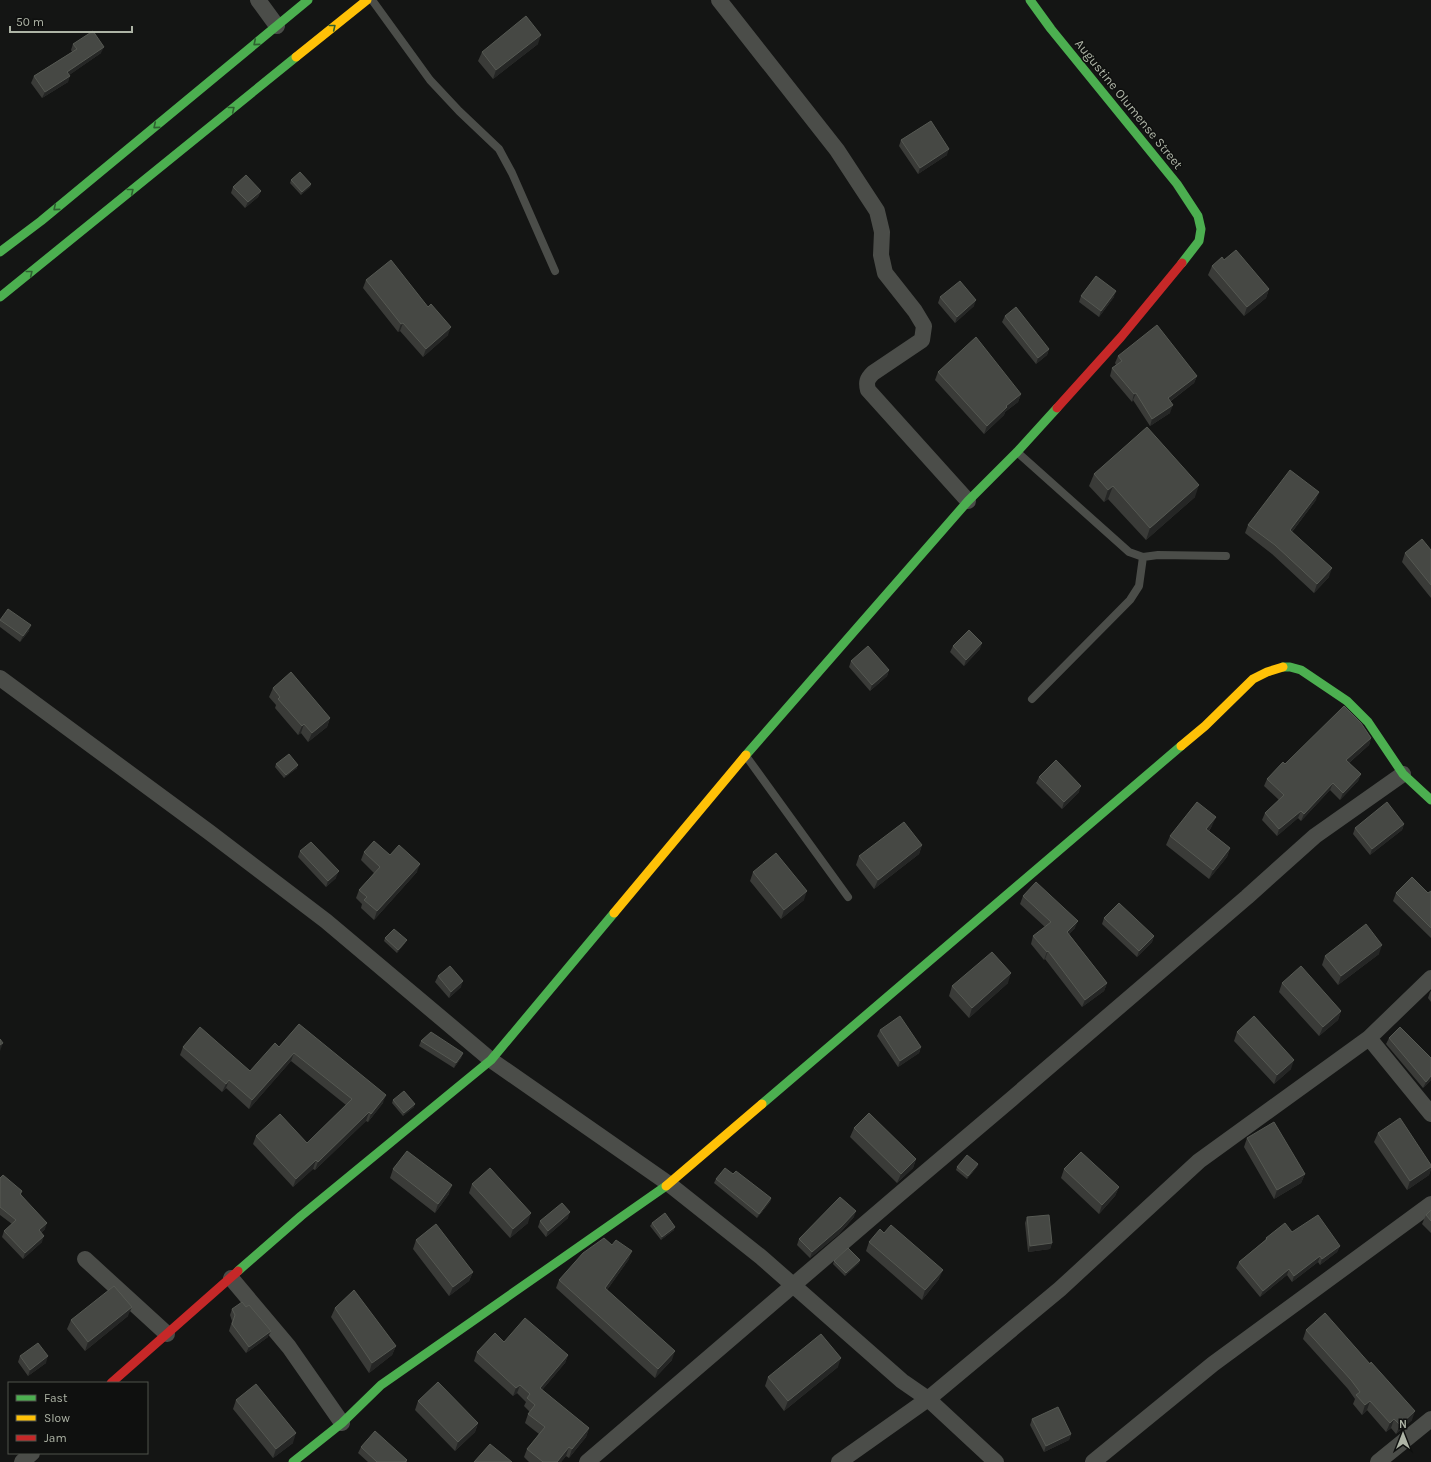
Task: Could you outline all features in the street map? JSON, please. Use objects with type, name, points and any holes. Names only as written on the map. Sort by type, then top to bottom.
[{"type":"main road","points":[[0,252],[41,221],[308,0]]},
{"type":"main road","points":[[0,297],[367,0]]},
{"type":"main road","name":"Augustine Olumense Street","points":[[1017,452],[1121,337],[1166,284],[1199,241],[1200,229],[1198,216],[1177,184],[1030,0]]},
{"type":"main road","points":[[112,1382],[301,1216],[491,1060],[746,755],[968,501],[1017,452]]},
{"type":"main road","points":[[293,1462],[342,1423],[381,1386],[668,1184],[1199,731],[1253,679],[1267,672],[1290,667],[1301,670],[1347,701],[1368,722],[1404,774],[1431,800]]},
{"type":"street","points":[[258,0],[277,26]]},
{"type":"street","points":[[719,0],[837,150],[877,211],[882,232],[881,255],[885,273],[915,311],[924,326],[922,340],[872,373],[867,378],[866,382],[868,390],[968,501]]},
{"type":"street","points":[[0,678],[209,832],[326,921],[491,1060],[668,1184],[761,1257],[902,1381],[928,1399],[996,1462]]},
{"type":"street","points":[[587,1462],[1241,902],[1315,836],[1404,774]]},
{"type":"street","points":[[839,1462],[928,1399],[1060,1289],[1199,1161],[1369,1038],[1431,978]]},
{"type":"street","points":[[1369,1038],[1431,1114]]},
{"type":"street","points":[[1093,1462],[1214,1364],[1431,1204]]},
{"type":"street","points":[[85,1259],[167,1334]]},
{"type":"street","points":[[231,1278],[289,1347],[342,1423]]},
{"type":"street","points":[[1378,1462],[1431,1419]]},
{"type":"street","points":[[22,1462],[31,1454]]},
{"type":"lane","points":[[372,0],[430,80],[499,148],[512,173],[555,271]]},
{"type":"lane","points":[[1017,452],[1129,552],[1143,557],[1158,555],[1226,556]]},
{"type":"lane","points":[[1032,699],[1130,600],[1138,586],[1143,557]]},
{"type":"lane","points":[[746,755],[848,897]]},
{"type":"building","points":[[526,16],[541,35],[496,70],[482,52]]},
{"type":"building","points":[[93,31],[104,47],[67,72],[70,76],[45,92],[34,76],[77,49],[73,44]]},
{"type":"building","points":[[931,121],[949,149],[920,168],[901,140]]},
{"type":"building","points":[[300,172],[311,184],[302,192],[291,180]]},
{"type":"building","points":[[246,175],[261,191],[248,202],[233,187]]},
{"type":"building","points":[[1236,250],[1269,289],[1247,307],[1212,266],[1222,257],[1224,260]]},
{"type":"building","points":[[391,260],[428,307],[431,304],[451,327],[426,349],[403,323],[401,324],[366,280]]},
{"type":"building","points":[[1096,276],[1116,291],[1101,311],[1081,296]]},
{"type":"building","points":[[960,281],[976,300],[957,317],[940,297]]},
{"type":"building","points":[[1016,307],[1049,349],[1038,358],[1005,316]]},
{"type":"building","points":[[1157,325],[1197,376],[1168,398],[1173,405],[1152,419],[1136,393],[1134,394],[1112,368],[1122,361],[1118,356]]},
{"type":"building","points":[[976,337],[1021,394],[1006,406],[1007,407],[987,426],[938,372]]},
{"type":"building","points":[[1147,427],[1199,485],[1150,528],[1113,486],[1108,490],[1094,474]]},
{"type":"building","points":[[1290,470],[1319,492],[1290,530],[1332,568],[1317,584],[1275,545],[1248,525]]},
{"type":"building","points":[[1422,539],[1431,550],[1431,585],[1405,553]]},
{"type":"building","points":[[8,609],[31,625],[23,636],[0,620]]},
{"type":"building","points":[[969,630],[982,643],[966,660],[953,646]]},
{"type":"building","points":[[868,646],[889,670],[872,685],[851,661]]},
{"type":"building","points":[[291,672],[330,718],[312,733],[304,724],[302,726],[278,699],[280,697],[273,688]]},
{"type":"building","points":[[1344,706],[1361,723],[1371,738],[1346,760],[1361,774],[1343,793],[1333,783],[1304,814],[1301,811],[1279,829],[1265,813],[1284,795],[1267,779],[1283,762],[1285,764]]},
{"type":"building","points":[[289,754],[298,765],[286,775],[276,764]]},
{"type":"building","points":[[1056,760],[1081,786],[1064,802],[1039,777]]},
{"type":"building","points":[[1197,802],[1216,817],[1206,829],[1230,848],[1213,870],[1170,836]]},
{"type":"building","points":[[1387,802],[1404,824],[1372,849],[1355,828]]},
{"type":"building","points":[[904,822],[922,845],[878,880],[859,856]]},
{"type":"building","points":[[374,841],[390,855],[399,845],[420,864],[377,911],[364,900],[367,897],[359,890],[380,867],[364,852]]},
{"type":"building","points":[[311,842],[339,871],[328,881],[300,851]]},
{"type":"building","points":[[776,853],[807,891],[784,910],[753,872]]},
{"type":"building","points":[[1412,877],[1428,893],[1431,891],[1431,928],[1396,893]]},
{"type":"building","points":[[1036,882],[1078,921],[1067,932],[1107,983],[1085,1000],[1048,951],[1047,952],[1033,936],[1051,922],[1023,896]]},
{"type":"building","points":[[1119,903],[1154,936],[1139,951],[1104,918]]},
{"type":"building","points":[[1366,924],[1382,945],[1341,976],[1325,956]]},
{"type":"building","points":[[394,929],[407,940],[398,950],[385,938]]},
{"type":"building","points":[[992,952],[1011,973],[972,1008],[952,986]]},
{"type":"building","points":[[450,966],[463,981],[451,992],[438,976]]},
{"type":"building","points":[[1301,966],[1341,1011],[1323,1027],[1282,983]]},
{"type":"building","points":[[900,1016],[921,1047],[900,1061],[880,1030]]},
{"type":"building","points":[[1254,1016],[1294,1060],[1277,1075],[1237,1032]]},
{"type":"building","points":[[299,1024],[386,1095],[371,1114],[369,1112],[318,1162],[316,1160],[296,1179],[256,1136],[280,1114],[307,1143],[352,1099],[294,1053],[252,1100],[229,1080],[226,1084],[183,1047],[200,1027],[250,1071],[275,1043],[279,1047]]},
{"type":"building","points":[[1400,1027],[1431,1058],[1431,1076],[1426,1082],[1389,1038]]},
{"type":"building","points":[[431,1032],[463,1053],[456,1063],[421,1041]]},
{"type":"building","points":[[404,1091],[415,1104],[404,1113],[393,1100]]},
{"type":"building","points":[[869,1113],[916,1159],[901,1174],[854,1128]]},
{"type":"building","points":[[1400,1118],[1431,1165],[1431,1167],[1410,1181],[1378,1133]]},
{"type":"building","points":[[1274,1122],[1305,1174],[1277,1190],[1247,1138]]},
{"type":"building","points":[[407,1151],[452,1185],[438,1204],[393,1169]]},
{"type":"building","points":[[1081,1152],[1119,1187],[1102,1205],[1064,1169]]},
{"type":"building","points":[[967,1155],[978,1164],[968,1176],[957,1167]]},
{"type":"building","points":[[490,1168],[531,1213],[513,1229],[472,1184]]},
{"type":"building","points":[[725,1168],[733,1174],[736,1171],[771,1198],[759,1214],[716,1179]]},
{"type":"building","points":[[3,1175],[22,1191],[20,1194],[47,1223],[39,1230],[44,1236],[25,1253],[4,1231],[16,1220],[0,1207],[0,1178]]},
{"type":"building","points":[[840,1197],[856,1211],[841,1227],[812,1252],[799,1239]]},
{"type":"building","points":[[562,1203],[570,1212],[548,1231],[540,1221]]},
{"type":"building","points":[[1431,1210],[1431,1221],[1426,1215]]},
{"type":"building","points":[[665,1213],[675,1227],[662,1237],[652,1223]]},
{"type":"building","points":[[1049,1215],[1052,1243],[1030,1246],[1027,1217]]},
{"type":"building","points":[[1318,1215],[1340,1246],[1322,1259],[1320,1256],[1294,1276],[1289,1269],[1263,1291],[1239,1262],[1285,1223],[1292,1232]]},
{"type":"building","points":[[436,1224],[473,1272],[453,1287],[416,1240]]},
{"type":"building","points":[[891,1225],[943,1270],[925,1290],[869,1242],[880,1229],[884,1233]]},
{"type":"building","points":[[604,1238],[612,1245],[616,1240],[632,1251],[605,1288],[675,1351],[658,1369],[559,1280],[583,1253]]},
{"type":"building","points":[[848,1248],[860,1260],[846,1273],[834,1261]]},
{"type":"building","points":[[114,1286],[132,1307],[88,1342],[71,1320]]},
{"type":"building","points":[[354,1290],[396,1346],[372,1363],[335,1308]]},
{"type":"building","points":[[242,1302],[246,1307],[249,1305],[271,1331],[249,1347],[232,1324],[235,1315],[232,1309]]},
{"type":"building","points":[[1325,1313],[1370,1364],[1371,1362],[1415,1411],[1400,1425],[1394,1419],[1390,1423],[1370,1401],[1365,1405],[1356,1395],[1360,1392],[1351,1380],[1306,1330]]},
{"type":"building","points":[[525,1318],[568,1355],[540,1388],[589,1428],[572,1449],[569,1447],[557,1462],[543,1462],[527,1449],[545,1427],[528,1414],[535,1405],[527,1398],[530,1394],[520,1385],[516,1388],[477,1352],[495,1333],[504,1342]]},
{"type":"building","points":[[821,1334],[841,1358],[788,1401],[768,1377]]},
{"type":"building","points":[[38,1343],[48,1356],[30,1370],[20,1356]]},
{"type":"building","points":[[438,1382],[478,1423],[458,1442],[418,1401]]},
{"type":"building","points":[[256,1384],[296,1433],[276,1449],[236,1400]]},
{"type":"building","points":[[1058,1407],[1071,1434],[1046,1446],[1032,1419]]},
{"type":"building","points":[[375,1431],[407,1460],[405,1462],[377,1462],[361,1447]]},
{"type":"building","points":[[490,1444],[512,1462],[474,1462]]},
{"type":"traffic: fast","points":[[0,252],[41,221],[308,0]]},
{"type":"traffic: fast","points":[[1030,0],[1051,29],[1177,184],[1198,216],[1201,229],[1199,241],[1182,263]]},
{"type":"traffic: fast","points":[[0,297],[296,57]]},
{"type":"traffic: fast","points":[[746,755],[968,501],[1017,452],[1057,408]]},
{"type":"traffic: fast","points":[[1283,667],[1301,670],[1347,701],[1368,722],[1403,774],[1431,800]]},
{"type":"traffic: fast","points":[[762,1104],[1181,746]]},
{"type":"traffic: fast","points":[[238,1271],[301,1216],[491,1060],[614,913]]},
{"type":"traffic: fast","points":[[293,1462],[342,1423],[381,1385],[666,1186]]},
{"type":"traffic: slow","points":[[296,57],[367,0]]},
{"type":"traffic: slow","points":[[1181,746],[1205,726],[1253,679],[1267,672],[1283,667]]},
{"type":"traffic: slow","points":[[614,913],[746,755]]},
{"type":"traffic: slow","points":[[666,1186],[762,1104]]},
{"type":"traffic: jam","points":[[1057,408],[1121,337],[1182,263]]},
{"type":"traffic: jam","points":[[112,1382],[238,1271]]}]
